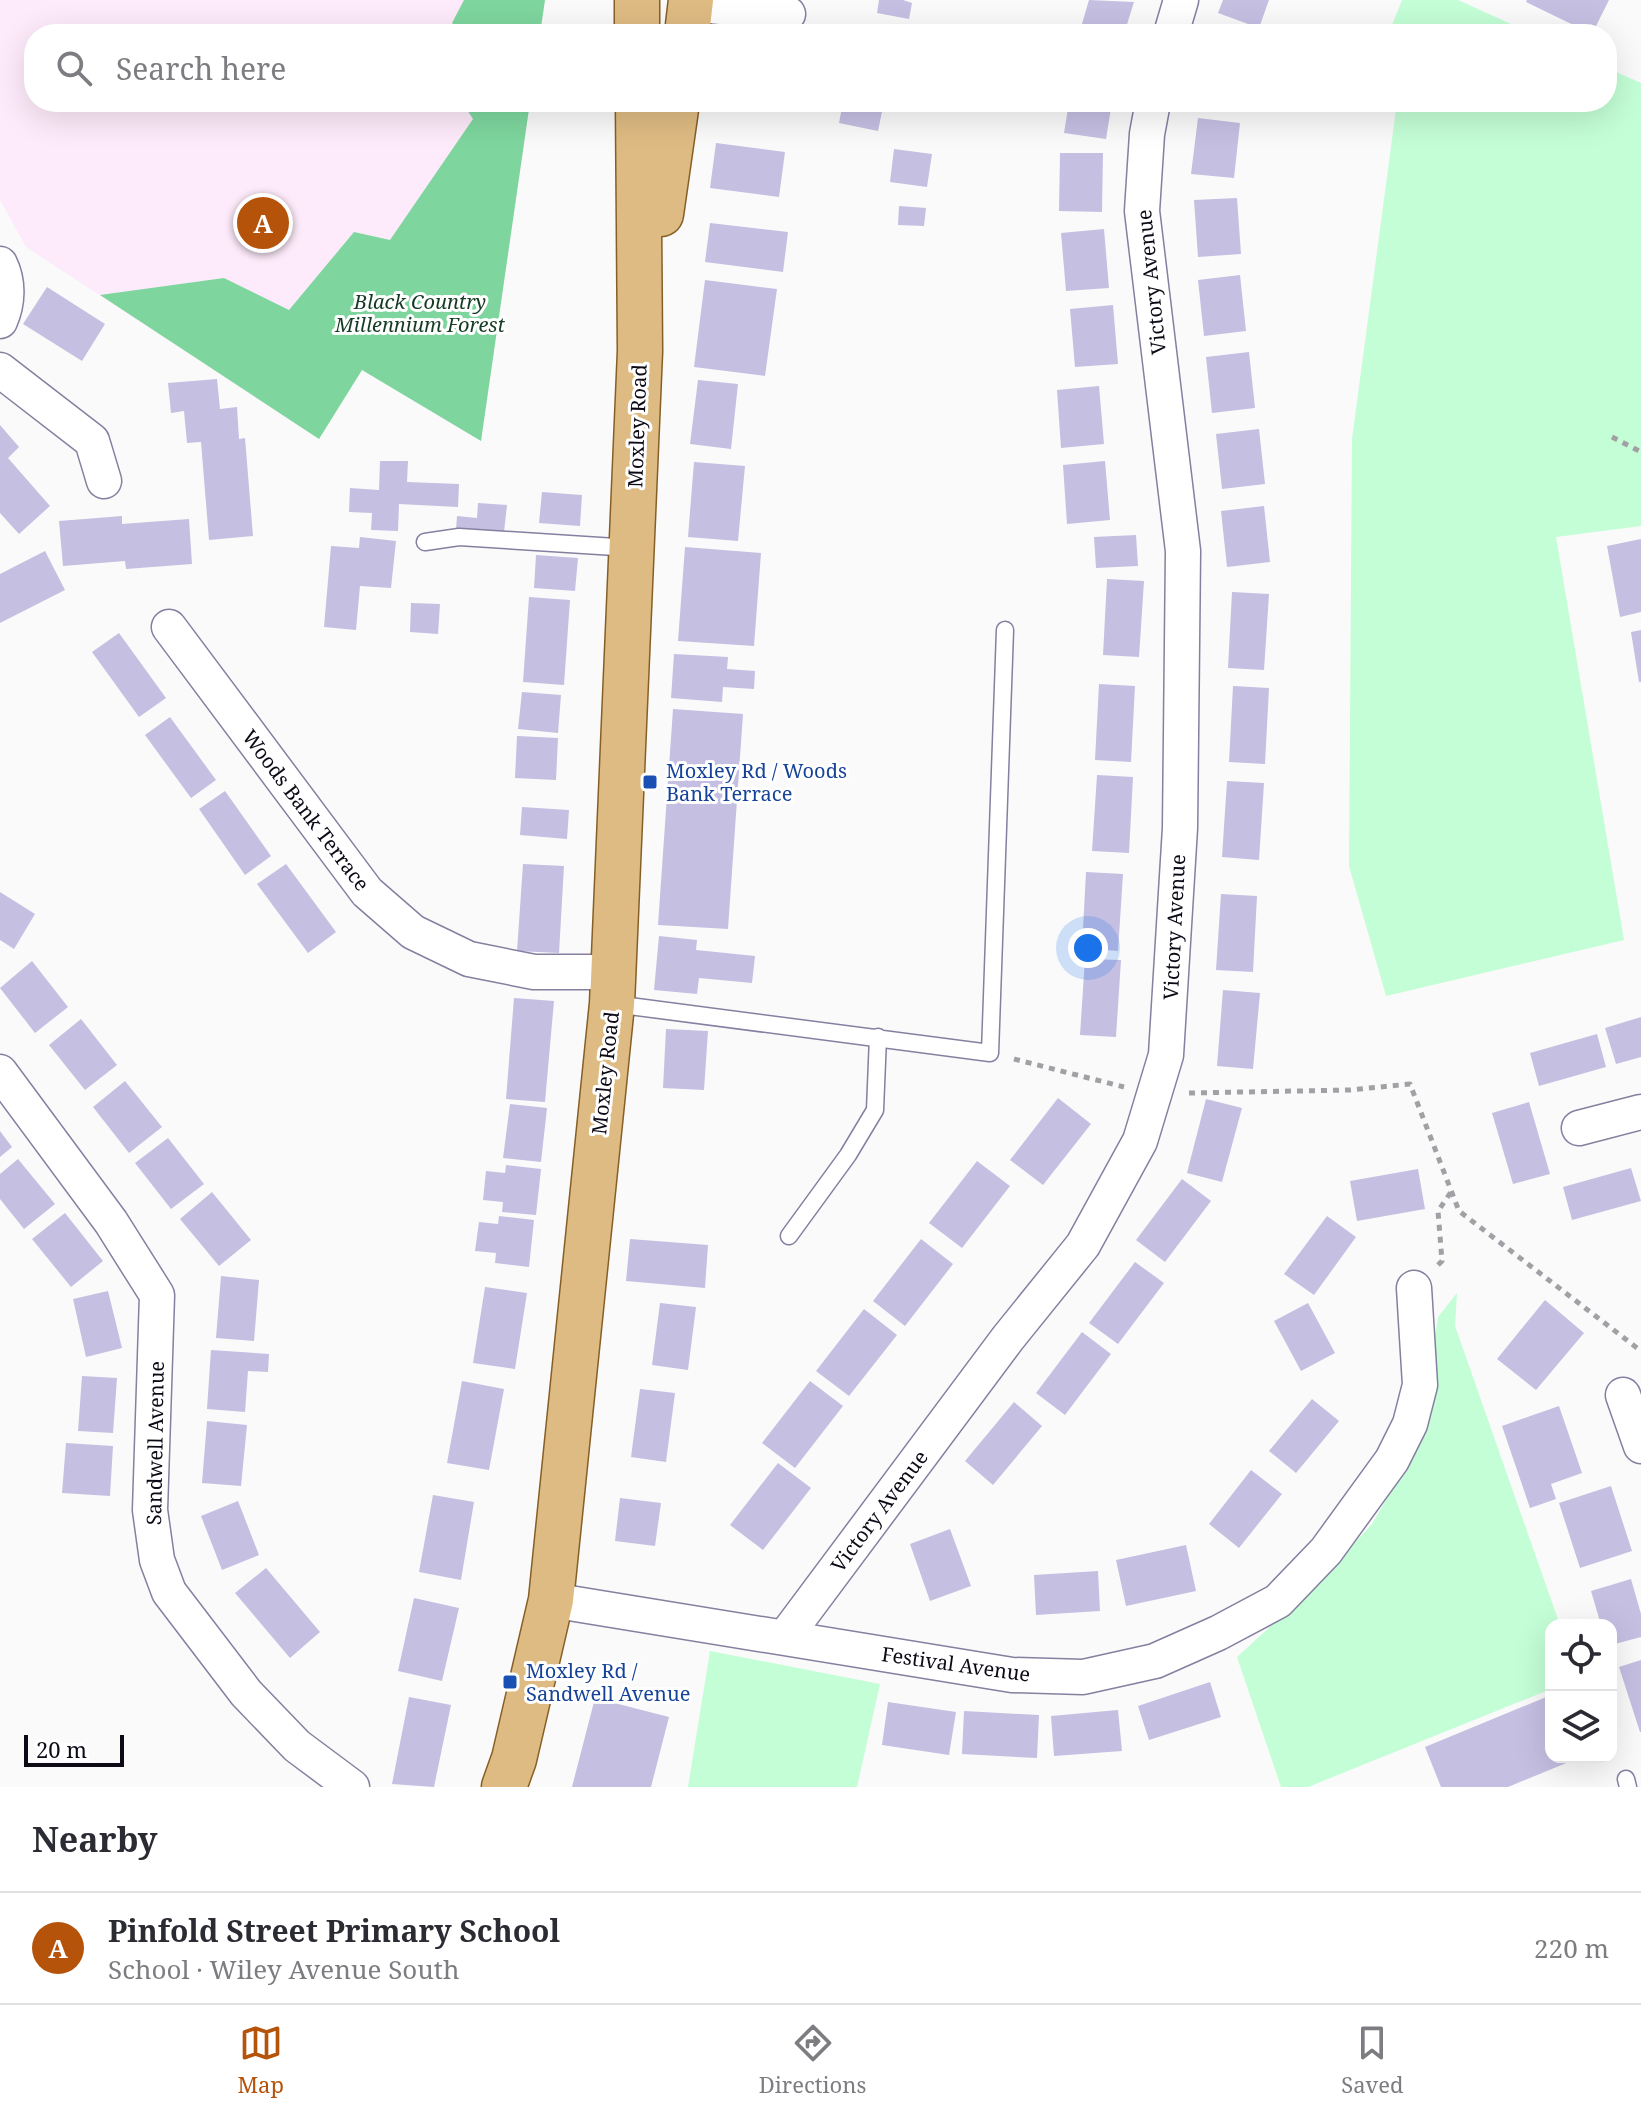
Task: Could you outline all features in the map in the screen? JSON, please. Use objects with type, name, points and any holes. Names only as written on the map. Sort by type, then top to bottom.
[{"type":"main road","points":[[637,0],[637,24]]},
{"type":"main road","name":"Moxley Road","points":[[504,1787],[514,1759],[551,1600],[613,988],[640,351],[638,112]]},
{"type":"main road","name":"Moxley Road","points":[[640,351],[676,112]]},
{"type":"street","points":[[1174,24],[1181,0]]},
{"type":"street","points":[[690,13],[788,16]]},
{"type":"street","name":"Victory Avenue","points":[[785,1637],[1008,1338],[1083,1245],[1140,1141],[1166,1055],[1179,843],[1183,551],[1142,211],[1151,112]]},
{"type":"street","points":[[0,264],[6,277],[5,310],[0,321]]},
{"type":"street","points":[[0,370],[92,441],[104,481]]},
{"type":"street","name":"Woods Bank Terrace","points":[[169,627],[367,892],[413,932],[469,959],[613,988]]},
{"type":"street","name":"Sandwell Avenue","points":[[0,1072],[111,1222],[157,1295],[150,1510],[157,1560],[169,1592],[246,1693],[297,1746],[352,1787]]},
{"type":"street","points":[[1579,1128],[1641,1112]]},
{"type":"street","name":"Festival Avenue","points":[[551,1600],[1012,1675],[1083,1677],[1155,1661],[1218,1633],[1278,1601],[1326,1551],[1392,1460],[1410,1424],[1420,1385],[1414,1288]]},
{"type":"street","points":[[1623,1395],[1641,1446]]},
{"type":"lane","points":[[425,542],[459,537],[632,548]]},
{"type":"lane","points":[[613,988],[878,1037],[990,1053],[1005,630]]},
{"type":"lane","points":[[789,1236],[848,1155],[875,1110],[878,1037]]},
{"type":"path","points":[[1612,437],[1641,452]]},
{"type":"path","points":[[990,1053],[1154,1095],[1350,1090],[1410,1084],[1459,1211],[1641,1351]]},
{"type":"path","points":[[1414,1288],[1442,1261],[1438,1211],[1451,1192]]},
{"type":"shaded area","points":[[0,0],[545,0],[541,24],[24,24],[24,112],[529,112],[481,441],[362,370],[319,439],[26,247],[0,200]]},
{"type":"green space","points":[[464,0],[545,0],[541,24],[452,23]]},
{"type":"green space","points":[[1402,0],[1458,0],[1511,24],[1392,24]]},
{"type":"green space","points":[[1617,72],[1641,83],[1641,526],[1556,537],[1624,940],[1386,996],[1349,866],[1352,439],[1396,112],[1617,112]]},
{"type":"green space","name":"Black Country Millennium Forest","points":[[468,112],[529,112],[481,441],[362,370],[319,439],[100,295],[224,278],[289,310],[354,232],[390,240],[473,119]]},
{"type":"green space","points":[[1457,1293],[1455,1326],[1558,1619],[1545,1619],[1545,1691],[1308,1787],[1281,1787],[1237,1657],[1319,1582],[1372,1524],[1418,1445],[1438,1317]]},
{"type":"green space","points":[[710,1651],[880,1684],[857,1787],[688,1787]]},
{"type":"building","points":[[879,0],[912,3],[909,19],[877,13]]},
{"type":"building","points":[[1089,0],[1134,2],[1127,24],[1082,24]]},
{"type":"building","points":[[1223,0],[1269,0],[1260,24],[1248,24],[1218,13]]},
{"type":"building","points":[[1609,0],[1597,24],[1571,24],[1526,2]]},
{"type":"building","points":[[841,112],[882,112],[878,131],[839,123]]},
{"type":"building","points":[[1067,112],[1110,112],[1106,139],[1064,133]]},
{"type":"building","points":[[1198,118],[1240,123],[1234,178],[1191,174]]},
{"type":"building","points":[[716,143],[785,152],[779,197],[710,188]]},
{"type":"building","points":[[894,149],[932,154],[927,187],[890,182]]},
{"type":"building","points":[[1060,153],[1103,153],[1102,212],[1059,211]]},
{"type":"building","points":[[1237,198],[1241,254],[1198,257],[1194,200]]},
{"type":"building","points":[[899,206],[926,208],[924,226],[898,225]]},
{"type":"building","points":[[710,223],[788,232],[783,272],[705,262]]},
{"type":"building","points":[[1104,229],[1109,288],[1066,291],[1061,233]]},
{"type":"building","points":[[1240,275],[1246,331],[1204,336],[1198,280]]},
{"type":"building","points":[[705,280],[777,289],[765,376],[694,367]]},
{"type":"building","points":[[47,287],[105,324],[82,361],[23,324]]},
{"type":"building","points":[[1113,305],[1118,364],[1075,367],[1070,309]]},
{"type":"building","points":[[1249,352],[1255,408],[1212,413],[1206,357]]},
{"type":"building","points":[[217,379],[220,409],[237,407],[239,439],[245,438],[253,536],[209,540],[201,442],[187,443],[184,411],[171,413],[168,383]]},
{"type":"building","points":[[698,380],[738,384],[731,449],[690,444]]},
{"type":"building","points":[[1099,386],[1104,444],[1061,448],[1057,390]]},
{"type":"building","points":[[0,425],[19,447],[8,458],[50,506],[19,534],[0,513]]},
{"type":"building","points":[[1259,429],[1265,484],[1222,489],[1216,434]]},
{"type":"building","points":[[380,461],[408,461],[407,482],[459,484],[458,507],[399,504],[398,531],[371,530],[372,513],[349,512],[350,488],[379,490]]},
{"type":"building","points":[[1105,461],[1110,520],[1067,524],[1063,465]]},
{"type":"building","points":[[694,462],[745,466],[738,541],[688,537]]},
{"type":"building","points":[[542,492],[582,495],[580,526],[539,523]]},
{"type":"building","points":[[478,503],[507,505],[504,532],[456,529],[457,516],[477,518]]},
{"type":"building","points":[[1264,506],[1270,562],[1227,567],[1221,511]]},
{"type":"building","points":[[122,516],[122,524],[189,519],[192,564],[126,569],[125,561],[63,566],[59,521]]},
{"type":"building","points":[[1136,535],[1138,566],[1096,568],[1094,537]]},
{"type":"building","points":[[360,537],[396,541],[391,588],[360,586],[356,630],[324,627],[331,546],[359,548]]},
{"type":"building","points":[[1641,539],[1641,612],[1620,617],[1607,546]]},
{"type":"building","points":[[685,547],[761,553],[754,646],[678,641]]},
{"type":"building","points":[[45,551],[65,590],[0,623],[0,574]]},
{"type":"building","points":[[536,555],[578,558],[575,591],[534,588]]},
{"type":"building","points":[[1107,579],[1144,581],[1139,657],[1103,655]]},
{"type":"building","points":[[1232,592],[1269,594],[1264,670],[1228,668]]},
{"type":"building","points":[[529,597],[570,600],[564,685],[523,682]]},
{"type":"building","points":[[411,603],[440,604],[438,634],[410,632]]},
{"type":"building","points":[[1641,630],[1641,682],[1639,682],[1631,632]]},
{"type":"building","points":[[119,633],[166,698],[139,717],[92,652]]},
{"type":"building","points":[[674,654],[728,657],[727,669],[755,671],[754,689],[723,687],[722,702],[671,698]]},
{"type":"building","points":[[1099,684],[1135,686],[1131,762],[1095,760]]},
{"type":"building","points":[[1233,686],[1269,688],[1265,764],[1229,762]]},
{"type":"building","points":[[522,692],[561,695],[558,733],[518,729]]},
{"type":"building","points":[[673,709],[743,714],[728,929],[658,925]]},
{"type":"building","points":[[170,717],[216,780],[191,798],[145,735]]},
{"type":"building","points":[[517,736],[558,738],[556,780],[515,778]]},
{"type":"building","points":[[1097,775],[1133,777],[1129,853],[1092,851]]},
{"type":"building","points":[[1227,781],[1264,783],[1259,860],[1222,857]]},
{"type":"building","points":[[225,791],[271,856],[245,875],[199,809]]},
{"type":"building","points":[[522,807],[569,810],[567,839],[520,835]]},
{"type":"building","points":[[286,864],[336,932],[308,953],[257,884]]},
{"type":"building","points":[[523,864],[564,866],[559,953],[517,951]]},
{"type":"building","points":[[1086,872],[1123,874],[1118,951],[1082,948]]},
{"type":"building","points":[[0,892],[35,914],[14,949],[0,940]]},
{"type":"building","points":[[1221,894],[1257,896],[1253,972],[1216,970]]},
{"type":"building","points":[[659,936],[697,940],[696,950],[755,956],[752,983],[699,978],[697,994],[654,990]]},
{"type":"building","points":[[1085,959],[1121,960],[1116,1037],[1080,1035]]},
{"type":"building","points":[[32,961],[68,1007],[35,1033],[0,988]]},
{"type":"building","points":[[1223,990],[1260,993],[1253,1069],[1217,1066]]},
{"type":"building","points":[[514,998],[554,1001],[545,1102],[506,1099]]},
{"type":"building","points":[[1641,1017],[1641,1057],[1616,1064],[1605,1028]]},
{"type":"building","points":[[81,1019],[117,1065],[85,1090],[49,1045]]},
{"type":"building","points":[[666,1029],[708,1031],[704,1090],[663,1088]]},
{"type":"building","points":[[1597,1034],[1606,1067],[1539,1086],[1530,1053]]},
{"type":"building","points":[[125,1081],[162,1127],[129,1153],[93,1107]]},
{"type":"building","points":[[1058,1098],[1091,1124],[1043,1185],[1010,1160]]},
{"type":"building","points":[[1206,1099],[1242,1108],[1222,1182],[1187,1173]]},
{"type":"building","points":[[1529,1102],[1550,1174],[1513,1184],[1492,1113]]},
{"type":"building","points":[[510,1104],[547,1108],[541,1162],[503,1158]]},
{"type":"building","points":[[0,1131],[12,1147],[0,1157]]},
{"type":"building","points":[[168,1138],[204,1184],[171,1209],[135,1163]]},
{"type":"building","points":[[18,1159],[55,1204],[24,1229],[0,1199],[0,1174]]},
{"type":"building","points":[[977,1161],[1010,1186],[962,1248],[929,1223]]},
{"type":"building","points":[[506,1165],[541,1169],[536,1215],[502,1212],[503,1202],[483,1200],[486,1171],[505,1173]]},
{"type":"building","points":[[1631,1168],[1641,1201],[1572,1220],[1563,1187]]},
{"type":"building","points":[[1418,1169],[1425,1209],[1357,1221],[1350,1181]]},
{"type":"building","points":[[1182,1179],[1211,1201],[1165,1262],[1136,1240]]},
{"type":"building","points":[[212,1192],[251,1240],[219,1266],[180,1219]]},
{"type":"building","points":[[65,1213],[103,1261],[71,1287],[32,1239]]},
{"type":"building","points":[[499,1216],[534,1220],[529,1267],[495,1263],[496,1253],[475,1251],[479,1222],[498,1224]]},
{"type":"building","points":[[1327,1216],[1356,1237],[1314,1295],[1284,1274]]},
{"type":"building","points":[[630,1239],[708,1245],[705,1288],[626,1281]]},
{"type":"building","points":[[921,1239],[953,1264],[905,1326],[873,1301]]},
{"type":"building","points":[[1135,1262],[1164,1283],[1118,1344],[1089,1323]]},
{"type":"building","points":[[221,1276],[259,1280],[254,1341],[216,1338]]},
{"type":"building","points":[[485,1287],[527,1293],[515,1369],[473,1363]]},
{"type":"building","points":[[108,1291],[122,1348],[86,1357],[73,1299]]},
{"type":"building","points":[[1545,1300],[1584,1333],[1536,1390],[1497,1359]]},
{"type":"building","points":[[660,1303],[696,1307],[688,1370],[652,1365]]},
{"type":"building","points":[[1308,1303],[1335,1353],[1301,1371],[1274,1321]]},
{"type":"building","points":[[864,1309],[897,1335],[849,1396],[816,1371]]},
{"type":"building","points":[[1082,1332],[1111,1354],[1065,1415],[1036,1393]]},
{"type":"building","points":[[211,1350],[269,1354],[268,1372],[248,1371],[245,1412],[207,1409]]},
{"type":"building","points":[[82,1376],[117,1378],[113,1433],[78,1431]]},
{"type":"building","points":[[462,1381],[504,1389],[489,1470],[447,1463]]},
{"type":"building","points":[[810,1381],[843,1406],[795,1468],[762,1443]]},
{"type":"building","points":[[640,1389],[675,1393],[666,1462],[631,1457]]},
{"type":"building","points":[[1312,1399],[1339,1421],[1296,1473],[1269,1451]]},
{"type":"building","points":[[1014,1402],[1042,1426],[993,1485],[965,1461]]},
{"type":"building","points":[[1559,1406],[1582,1473],[1551,1484],[1556,1499],[1530,1508],[1502,1426]]},
{"type":"building","points":[[207,1421],[247,1425],[241,1486],[202,1483]]},
{"type":"building","points":[[66,1443],[113,1446],[110,1496],[62,1493]]},
{"type":"building","points":[[778,1463],[811,1488],[763,1550],[730,1525]]},
{"type":"building","points":[[1251,1470],[1282,1494],[1239,1548],[1209,1524]]},
{"type":"building","points":[[1611,1486],[1632,1551],[1580,1568],[1559,1503]]},
{"type":"building","points":[[433,1495],[474,1502],[461,1580],[419,1572]]},
{"type":"building","points":[[620,1498],[661,1503],[655,1546],[615,1541]]},
{"type":"building","points":[[238,1501],[259,1555],[222,1570],[201,1516]]},
{"type":"building","points":[[950,1529],[971,1586],[930,1601],[910,1544]]},
{"type":"building","points":[[1186,1545],[1196,1591],[1126,1606],[1116,1560]]},
{"type":"building","points":[[266,1568],[320,1632],[290,1658],[235,1593]]},
{"type":"building","points":[[1098,1571],[1100,1611],[1036,1615],[1034,1575]]},
{"type":"building","points":[[1631,1579],[1641,1614],[1641,1637],[1617,1643],[1617,1619],[1599,1619],[1591,1591]]},
{"type":"building","points":[[414,1598],[459,1608],[442,1681],[398,1671]]},
{"type":"building","points":[[1641,1660],[1641,1732],[1640,1732],[1619,1667]]},
{"type":"building","points":[[1210,1682],[1221,1717],[1149,1740],[1138,1706]]},
{"type":"building","points":[[409,1697],[451,1705],[434,1787],[392,1784]]},
{"type":"building","points":[[1545,1697],[1545,1763],[1566,1763],[1508,1787],[1441,1787],[1425,1747]]},
{"type":"building","points":[[595,1698],[669,1717],[651,1787],[572,1787]]},
{"type":"building","points":[[888,1702],[956,1712],[949,1755],[882,1745]]},
{"type":"building","points":[[1118,1710],[1122,1751],[1054,1756],[1051,1716]]},
{"type":"building","points":[[964,1711],[1039,1715],[1037,1758],[962,1754]]},
{"type":"place","name":"Pinfold Street Primary School","points":[[263,223]]},
{"type":"place","name":"Moxley Rd / Woods Bank Terrace","points":[[650,782]]},
{"type":"place","name":"Moxley Rd / Sandwell Avenue","points":[[510,1682]]}]
